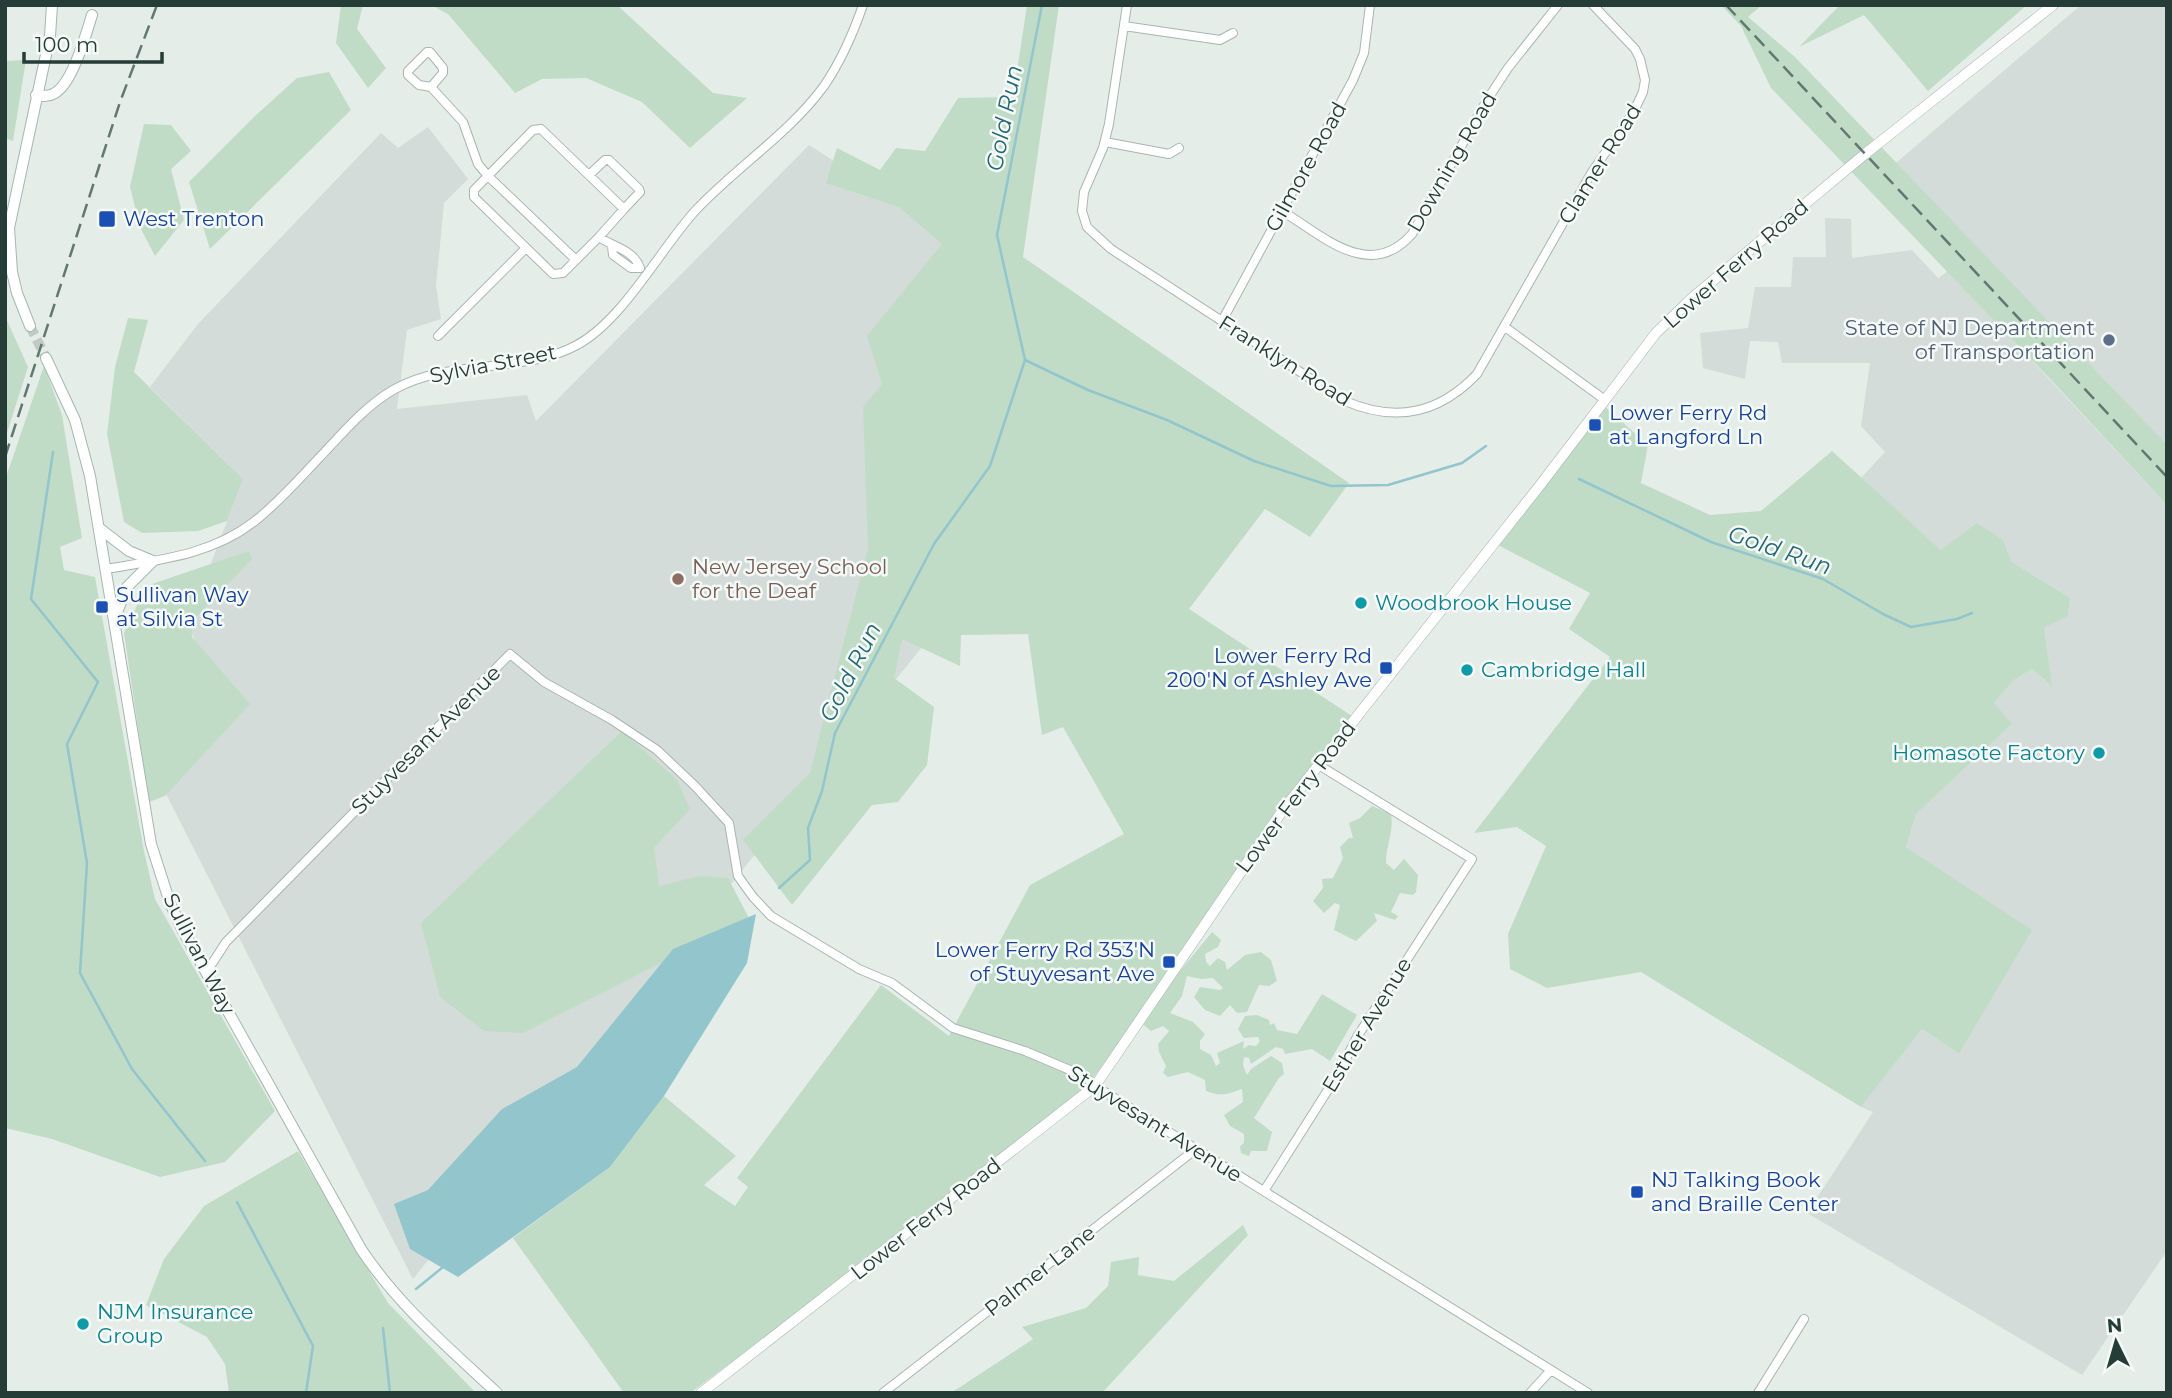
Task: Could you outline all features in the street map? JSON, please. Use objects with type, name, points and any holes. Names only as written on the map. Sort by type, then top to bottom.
[{"type":"main road","points":[[30,326],[12,272],[9,228],[50,36],[52,5]]},
{"type":"main road","points":[[36,95],[50,96],[60,89],[80,51],[94,10]]},
{"type":"main road","name":"Sullivan Way","points":[[46,358],[83,444],[152,844],[159,874],[183,931],[361,1249],[414,1315],[497,1393]]},
{"type":"main road","points":[[99,528],[130,551],[153,561],[124,592],[115,619]]},
{"type":"street","name":"Sylvia Street","points":[[106,569],[198,551],[236,534],[270,509],[358,418],[392,391],[427,375],[446,370],[533,359],[562,352],[591,336],[614,316],[643,270],[694,212],[811,102],[844,53],[863,5]]},
{"type":"street","points":[[1127,5],[1105,142],[1169,154],[1179,148]]},
{"type":"street","name":"Gilmore Road","points":[[1222,321],[1359,69],[1367,36],[1370,5]]},
{"type":"street","name":"Downing Road","points":[[1282,211],[1354,254],[1385,254],[1405,242],[1487,100],[1508,68],[1558,5]]},
{"type":"street","name":"Clamer Road","points":[[1505,327],[1592,173],[1634,111],[1643,92],[1645,80],[1640,59],[1593,5]]},
{"type":"street","name":"Lower Ferry Road","points":[[701,1393],[1095,1086],[1248,860],[1317,764],[1499,537],[1656,333],[1692,298],[1865,154],[2053,5]]},
{"type":"street","points":[[1124,26],[1220,40],[1233,33]]},
{"type":"street","points":[[431,87],[443,72],[443,68],[442,64],[427,52],[408,73],[419,85],[431,87],[463,121],[478,164],[488,176],[576,260]]},
{"type":"street","points":[[589,175],[608,159],[640,192],[599,237],[563,273],[553,274],[474,197],[474,190],[537,128],[624,209]]},
{"type":"street","name":"Franklyn Road","points":[[1105,142],[1084,192],[1082,211],[1087,228],[1111,248],[1345,401],[1361,408],[1394,413],[1425,409],[1455,394],[1477,374],[1505,327]]},
{"type":"street","points":[[599,237],[612,246],[613,255],[631,268],[643,270]]},
{"type":"street","points":[[438,336],[526,248]]},
{"type":"street","points":[[1505,327],[1605,400]]},
{"type":"street","name":"Stuyvesant Avenue","points":[[206,973],[226,942],[510,654],[544,682],[612,720],[657,750],[695,786],[729,823],[738,876],[771,916],[859,969],[892,983],[953,1028],[1025,1051],[1084,1076],[1095,1086],[1588,1393]]},
{"type":"street","name":"Esther Avenue","points":[[1264,1191],[1338,1074],[1357,1037],[1472,859],[1317,764]]},
{"type":"street","name":"Palmer Lane","points":[[883,1393],[1196,1149]]},
{"type":"street","points":[[1758,1393],[1804,1319]]},
{"type":"street","points":[[1530,1393],[1551,1370]]},
{"type":"shaded area","name":"State of NJ Department of Transportation","points":[[2081,5],[2167,5],[2167,462],[1890,168]]},
{"type":"shaded area","name":"New Jersey School for the Deaf","points":[[428,127],[468,179],[444,203],[436,286],[441,319],[407,330],[397,409],[527,395],[536,421],[809,145],[1150,364],[413,1279],[166,794],[197,646],[188,624],[243,479],[150,387],[198,324],[381,133],[398,148]]},
{"type":"shaded area","points":[[1825,218],[1851,219],[1852,258],[1912,250],[1938,278],[1948,271],[2167,505],[2167,1251],[2082,1375],[1807,1213],[1873,1112],[1861,1107],[1922,1029],[1959,1054],[2031,930],[1906,847],[1916,814],[2011,725],[1994,703],[2014,680],[2032,669],[2051,685],[2044,628],[2068,616],[2070,598],[2012,562],[2003,540],[1941,550],[1861,478],[1885,452],[1861,426],[1870,363],[1782,363],[1778,342],[1750,341],[1745,379],[1703,368],[1700,333],[1748,328],[1755,287],[1791,287],[1793,257],[1826,257]]},
{"type":"green space","points":[[341,5],[363,5],[357,29],[386,68],[368,88],[336,43]]},
{"type":"green space","points":[[431,5],[617,5],[713,93],[747,98],[690,148],[642,102],[586,78],[542,79],[515,93],[448,14]]},
{"type":"green space","points":[[1027,5],[1059,5],[1023,257],[1349,483],[1310,537],[1265,509],[1189,609],[1355,718],[1086,1088],[983,1177],[690,1393],[624,1393],[513,1238],[610,1167],[664,1096],[736,1156],[704,1185],[735,1206],[748,1187],[737,1178],[881,985],[949,1036],[1030,885],[1124,834],[1063,727],[1042,735],[1028,634],[961,635],[960,666],[902,639],[894,678],[934,707],[927,765],[898,802],[872,805],[792,905],[743,840],[810,773],[868,548],[863,407],[882,384],[867,336],[942,244],[899,207],[826,183],[837,148],[880,170],[896,148],[925,151],[958,98],[1013,97]]},
{"type":"green space","points":[[1721,5],[1762,5],[1748,17],[1795,57],[2167,445],[2167,505],[1771,88],[1741,26]]},
{"type":"green space","points":[[1840,5],[2027,5],[1928,91],[1864,15],[1799,47]]},
{"type":"green space","points":[[26,60],[13,141],[5,138],[5,61]]},
{"type":"green space","points":[[329,72],[351,110],[210,249],[189,182],[297,78]]},
{"type":"green space","points":[[144,124],[171,125],[191,151],[171,169],[184,220],[155,256],[140,227],[130,187]]},
{"type":"green space","points":[[5,316],[28,367],[5,439]]},
{"type":"green space","points":[[128,318],[148,320],[134,372],[243,479],[227,521],[198,531],[142,533],[124,522],[107,434],[115,367]]},
{"type":"green space","points":[[44,366],[62,415],[82,538],[60,547],[64,570],[95,577],[155,899],[275,1111],[225,1162],[160,1177],[52,1139],[5,1128],[5,480]]},
{"type":"green space","points":[[1601,403],[1648,445],[1641,483],[1710,515],[1761,511],[1832,451],[1941,550],[1977,523],[2003,540],[2012,562],[2070,598],[2068,616],[2044,628],[2052,686],[2032,669],[2014,680],[1994,703],[2012,724],[1916,814],[1906,847],[2032,930],[1959,1054],[1922,1029],[1861,1107],[1641,972],[1547,988],[1510,969],[1508,934],[1546,846],[1517,827],[1474,833],[1610,657],[1569,629],[1590,593],[1496,544]]},
{"type":"green space","points":[[249,551],[252,559],[191,622],[192,637],[250,704],[165,796],[149,802],[124,633],[146,586]]},
{"type":"green space","points":[[622,731],[677,780],[690,809],[654,848],[659,886],[700,876],[728,878],[749,918],[523,1033],[484,1031],[440,997],[421,923]]},
{"type":"green space","points":[[1372,806],[1391,814],[1386,863],[1394,870],[1404,859],[1418,875],[1416,892],[1413,895],[1400,893],[1391,912],[1398,916],[1395,920],[1374,913],[1377,921],[1356,941],[1334,930],[1340,905],[1335,903],[1324,913],[1313,901],[1323,888],[1322,879],[1333,878],[1343,858],[1340,847],[1349,838],[1353,838],[1349,823],[1360,818]]},
{"type":"green space","points":[[1212,932],[1221,940],[1218,947],[1205,954],[1206,962],[1210,966],[1218,958],[1225,962],[1227,970],[1245,955],[1261,952],[1271,960],[1277,981],[1269,986],[1259,985],[1247,1012],[1237,1013],[1230,1005],[1220,1016],[1205,1010],[1194,997],[1200,987],[1220,990],[1223,988],[1213,978],[1187,976],[1182,996],[1170,1013],[1193,1022],[1205,1034],[1200,1041],[1200,1049],[1211,1055],[1216,1066],[1220,1063],[1217,1053],[1244,1041],[1243,1049],[1249,1045],[1256,1046],[1260,1041],[1258,1037],[1244,1038],[1238,1029],[1245,1016],[1257,1015],[1269,1020],[1270,1025],[1274,1023],[1277,1030],[1297,1034],[1322,994],[1357,1015],[1330,1061],[1312,1049],[1285,1054],[1283,1049],[1276,1047],[1251,1064],[1249,1058],[1244,1057],[1243,1065],[1247,1075],[1251,1069],[1271,1056],[1282,1063],[1284,1074],[1254,1118],[1272,1132],[1267,1151],[1251,1151],[1249,1156],[1241,1153],[1244,1134],[1230,1126],[1224,1115],[1243,1102],[1242,1089],[1216,1094],[1206,1091],[1205,1080],[1188,1072],[1168,1077],[1163,1073],[1166,1066],[1158,1044],[1169,1031],[1163,1026],[1151,1031],[1139,1021]]},
{"type":"green space","points":[[298,1151],[388,1303],[476,1393],[229,1393],[225,1364],[207,1337],[146,1305],[164,1259],[204,1206]]},
{"type":"green space","points":[[1243,1225],[1248,1235],[1102,1393],[951,1393],[1033,1339],[1022,1327],[1086,1308],[1108,1286],[1111,1262],[1139,1257],[1138,1275],[1174,1281]]},
{"type":"water","points":[[756,914],[747,963],[664,1096],[610,1167],[458,1277],[410,1249],[394,1204],[428,1190],[502,1109],[577,1067],[673,949]]},
{"type":"waterway","name":"Gold Run","points":[[779,888],[810,860],[808,828],[822,791],[835,733],[934,544],[990,466],[1025,360],[997,235],[1042,5]]},
{"type":"waterway","name":"Gold Run","points":[[1025,360],[1088,390],[1167,420],[1254,461],[1331,486],[1388,485],[1462,463],[1486,446]]},
{"type":"waterway","points":[[53,452],[31,599],[98,682],[67,744],[87,863],[80,973],[132,1069],[205,1161]]},
{"type":"waterway","name":"Gold Run","points":[[1579,479],[1711,542],[1823,579],[1911,627],[1957,619],[1972,613]]},
{"type":"waterway","points":[[237,1202],[313,1346],[306,1393]]},
{"type":"waterway","points":[[416,1289],[443,1267]]},
{"type":"waterway","points":[[383,1328],[390,1393]]},
{"type":"tunnel","points":[[30,326],[46,358]]},
{"type":"railway","points":[[5,457],[120,102],[157,5]]},
{"type":"railway","points":[[1726,5],[2167,477]]},
{"type":"place","name":"West Trenton","points":[[107,219]]},
{"type":"place","name":"State of NJ Department of Transportation","points":[[2109,340]]},
{"type":"place","name":"Lower Ferry Rd at Langford Ln","points":[[1595,425]]},
{"type":"place","name":"New Jersey School for the Deaf","points":[[678,579]]},
{"type":"place","name":"Woodbrook House","points":[[1361,603]]},
{"type":"place","name":"Sullivan Way at Silvia St","points":[[102,607]]},
{"type":"place","name":"Lower Ferry Rd 200'N of Ashley Ave","points":[[1386,668]]},
{"type":"place","name":"Cambridge Hall","points":[[1467,670]]},
{"type":"place","name":"Homasote Factory","points":[[2099,753]]},
{"type":"place","name":"Lower Ferry Rd 353'N of Stuyvesant Ave","points":[[1169,962]]},
{"type":"place","name":"NJ Talking Book and Braille Center","points":[[1637,1192]]},
{"type":"place","name":"NJM Insurance Group","points":[[83,1324]]}]
